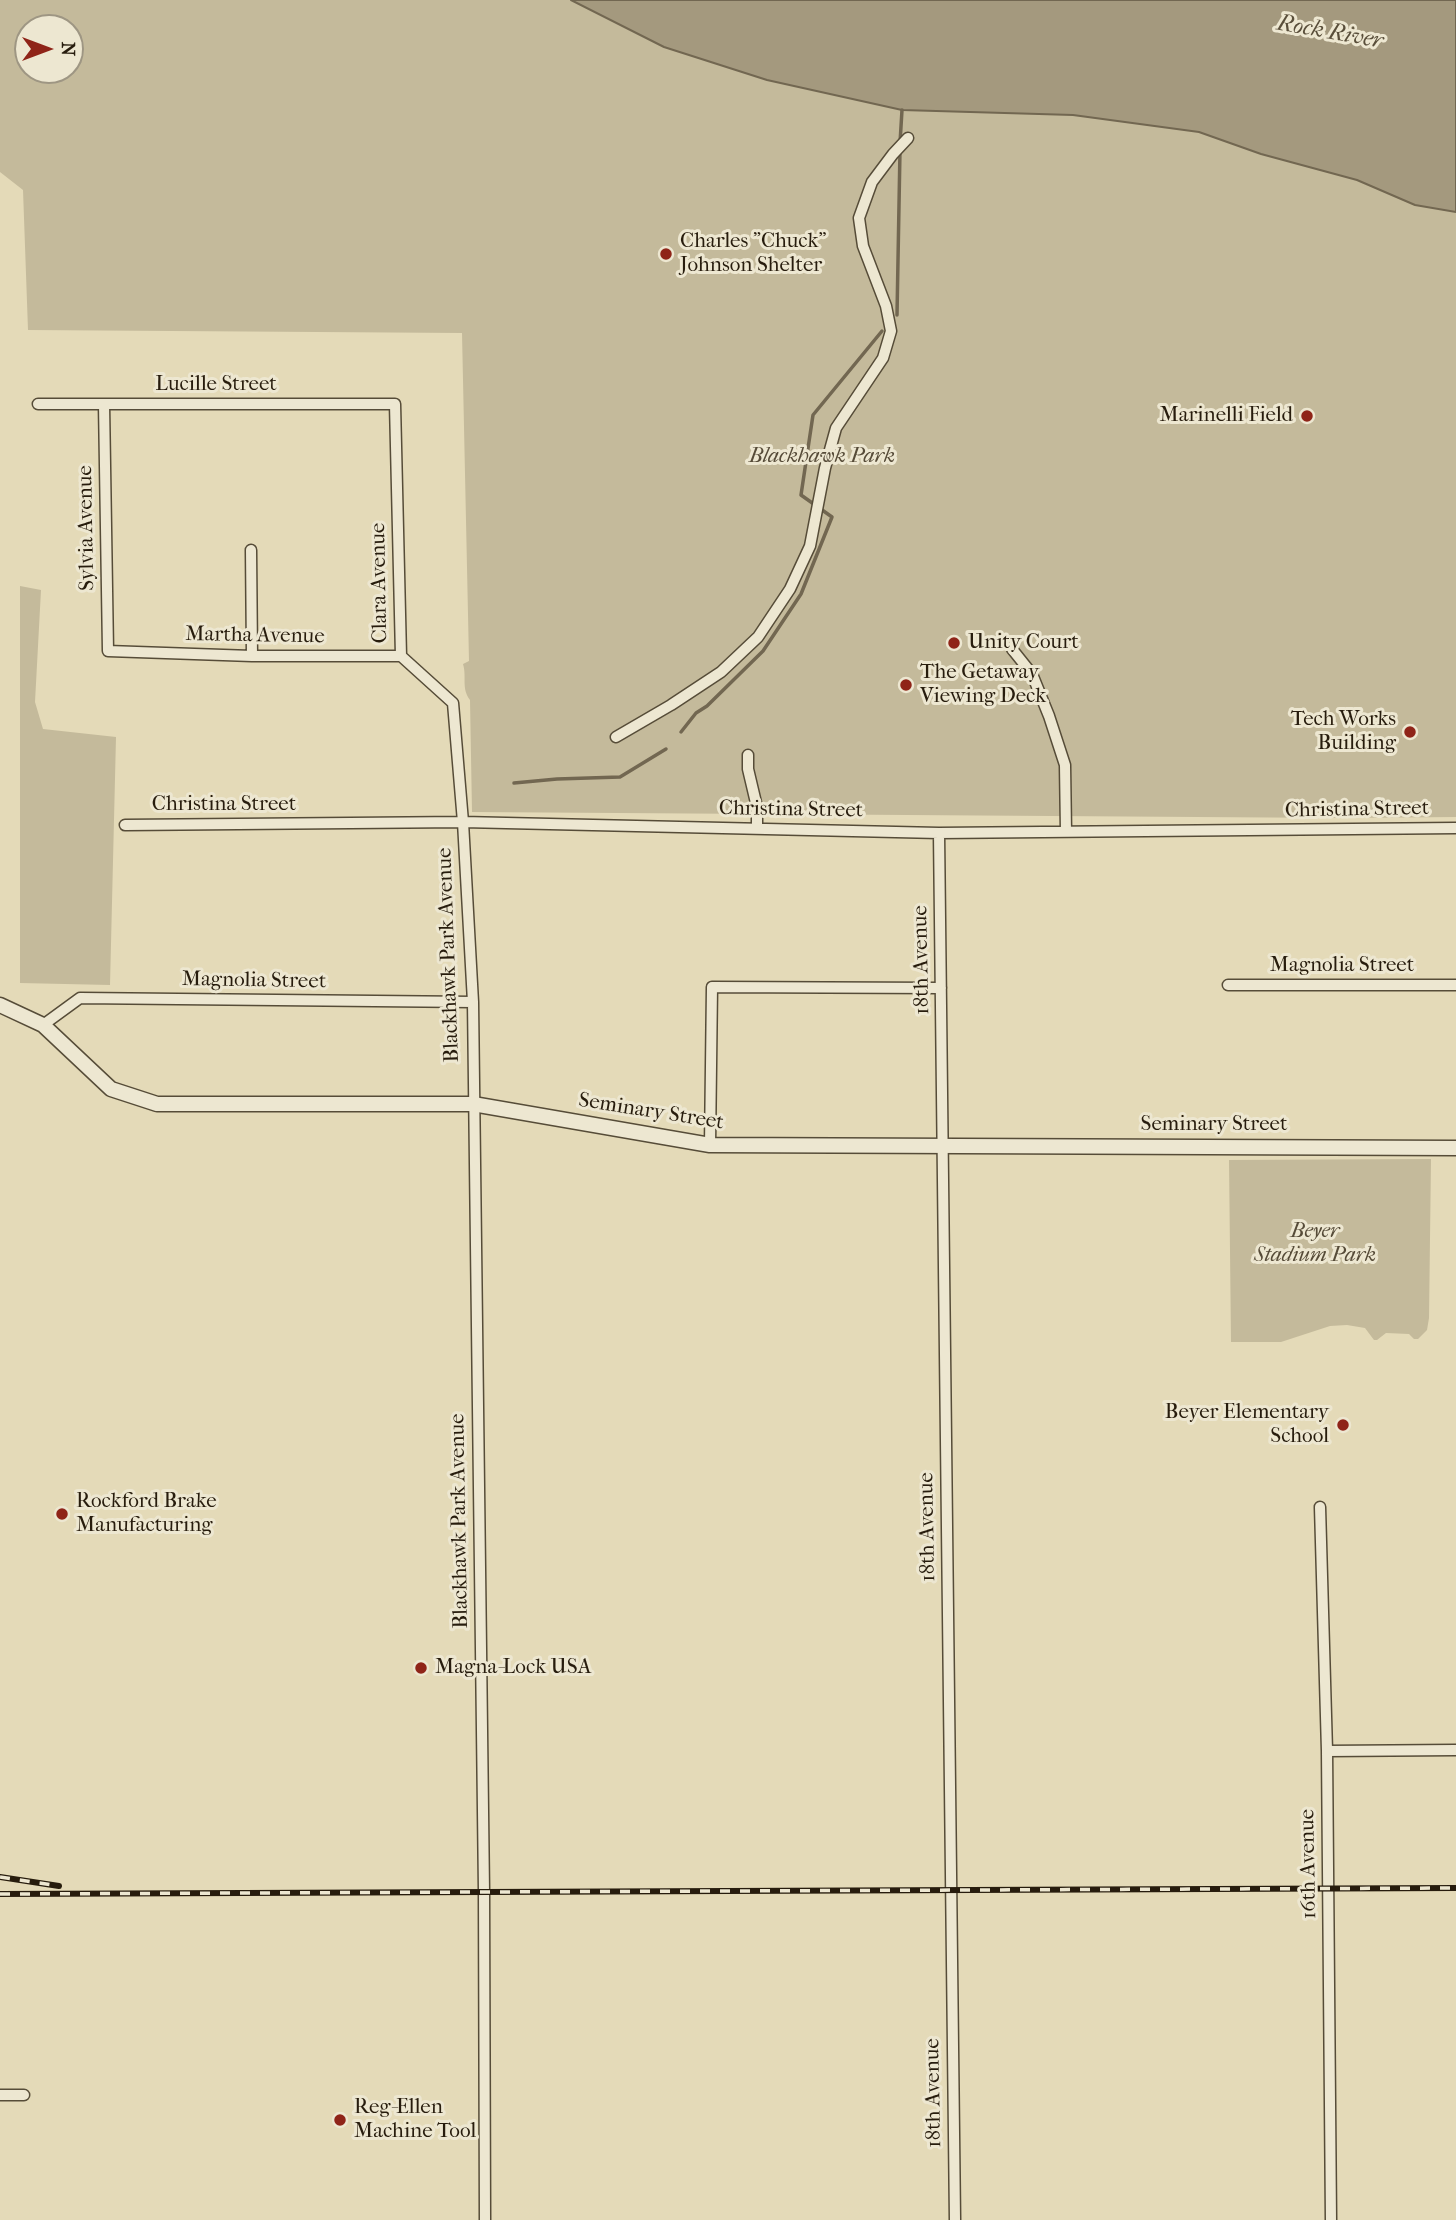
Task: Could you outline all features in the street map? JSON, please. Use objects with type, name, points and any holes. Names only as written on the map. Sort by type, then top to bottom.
[{"type":"street","points":[[616,737],[721,672],[758,637],[790,589],[810,546],[825,468],[836,428],[883,358],[891,331],[886,306],[863,247],[859,218],[872,182],[892,154],[908,138]]},
{"type":"street","name":"Lucille Street","points":[[38,404],[395,404]]},
{"type":"street","name":"Sylvia Avenue","points":[[104,404],[108,651]]},
{"type":"street","name":"Clara Avenue","points":[[395,404],[401,656],[453,703],[463,822]]},
{"type":"street","points":[[251,550],[252,656]]},
{"type":"street","points":[[1012,649],[1032,674],[1065,765],[1066,832]]},
{"type":"street","name":"Martha Avenue","points":[[108,651],[252,656],[401,656]]},
{"type":"street","points":[[748,755],[748,769],[757,807],[757,829]]},
{"type":"street","name":"Christina Street","points":[[125,825],[463,822],[939,833],[1456,828]]},
{"type":"street","name":"Blackhawk Park Avenue","points":[[463,822],[472,1002],[484,1882],[485,2220]]},
{"type":"street","name":"18th Avenue","points":[[939,833],[955,2220]]},
{"type":"street","name":"Magnolia Street","points":[[1228,985],[1456,985]]},
{"type":"street","points":[[710,1145],[712,987],[942,988]]},
{"type":"street","name":"Magnolia Street","points":[[43,1025],[80,998],[472,1002]]},
{"type":"street","name":"Seminary Street","points":[[0,1005],[43,1025],[111,1089],[157,1104],[473,1104],[710,1145],[1456,1148]]},
{"type":"street","name":"16th Avenue","points":[[1320,1507],[1327,1751],[1331,2220]]},
{"type":"street","points":[[1327,1751],[1456,1750]]},
{"type":"street","points":[[0,2095],[24,2095]]},
{"type":"green space","name":"Blackhawk Park","points":[[0,0],[571,0],[664,47],[767,80],[902,110],[1073,115],[1199,132],[1261,154],[1357,180],[1378,189],[1456,212],[1456,817],[472,812],[470,700],[466,691],[463,664],[469,661],[462,333],[28,330],[23,190],[0,172]]},
{"type":"green space","points":[[20,586],[41,590],[35,702],[43,729],[116,737],[110,985],[20,983]]},
{"type":"green space","name":"Beyer Stadium Park","points":[[1431,1159],[1429,1318],[1427,1330],[1418,1339],[1409,1334],[1386,1333],[1374,1340],[1365,1328],[1347,1325],[1330,1326],[1281,1342],[1231,1342],[1229,1160]]},
{"type":"water","name":"Rock River","points":[[571,0],[1456,0],[1456,212],[1415,205],[1357,180],[1261,154],[1199,132],[1073,115],[902,110],[767,80],[664,47]]},
{"type":"waterway","points":[[900,143],[902,110]]},
{"type":"waterway","points":[[897,315],[900,150]]},
{"type":"waterway","points":[[681,732],[696,713],[707,706],[763,651],[801,594],[832,517],[801,495],[813,415],[882,331]]},
{"type":"waterway","points":[[514,783],[620,777],[666,749]]},
{"type":"railway","points":[[0,1877],[59,1886]]},
{"type":"railway","points":[[0,1894],[1456,1888]]},
{"type":"place","name":"Charles \"Chuck\" Johnson Shelter","points":[[666,254]]},
{"type":"place","name":"Marinelli Field","points":[[1307,416]]},
{"type":"place","name":"Unity Court","points":[[954,643]]},
{"type":"place","name":"The Getaway Viewing Deck","points":[[906,685]]},
{"type":"place","name":"Tech Works Building","points":[[1410,732]]},
{"type":"place","name":"Beyer Elementary School","points":[[1343,1425]]},
{"type":"place","name":"Rockford Brake Manufacturing","points":[[62,1514]]},
{"type":"place","name":"Magna-Lock USA","points":[[421,1668]]},
{"type":"place","name":"Reg-Ellen Machine Tool","points":[[340,2120]]}]
